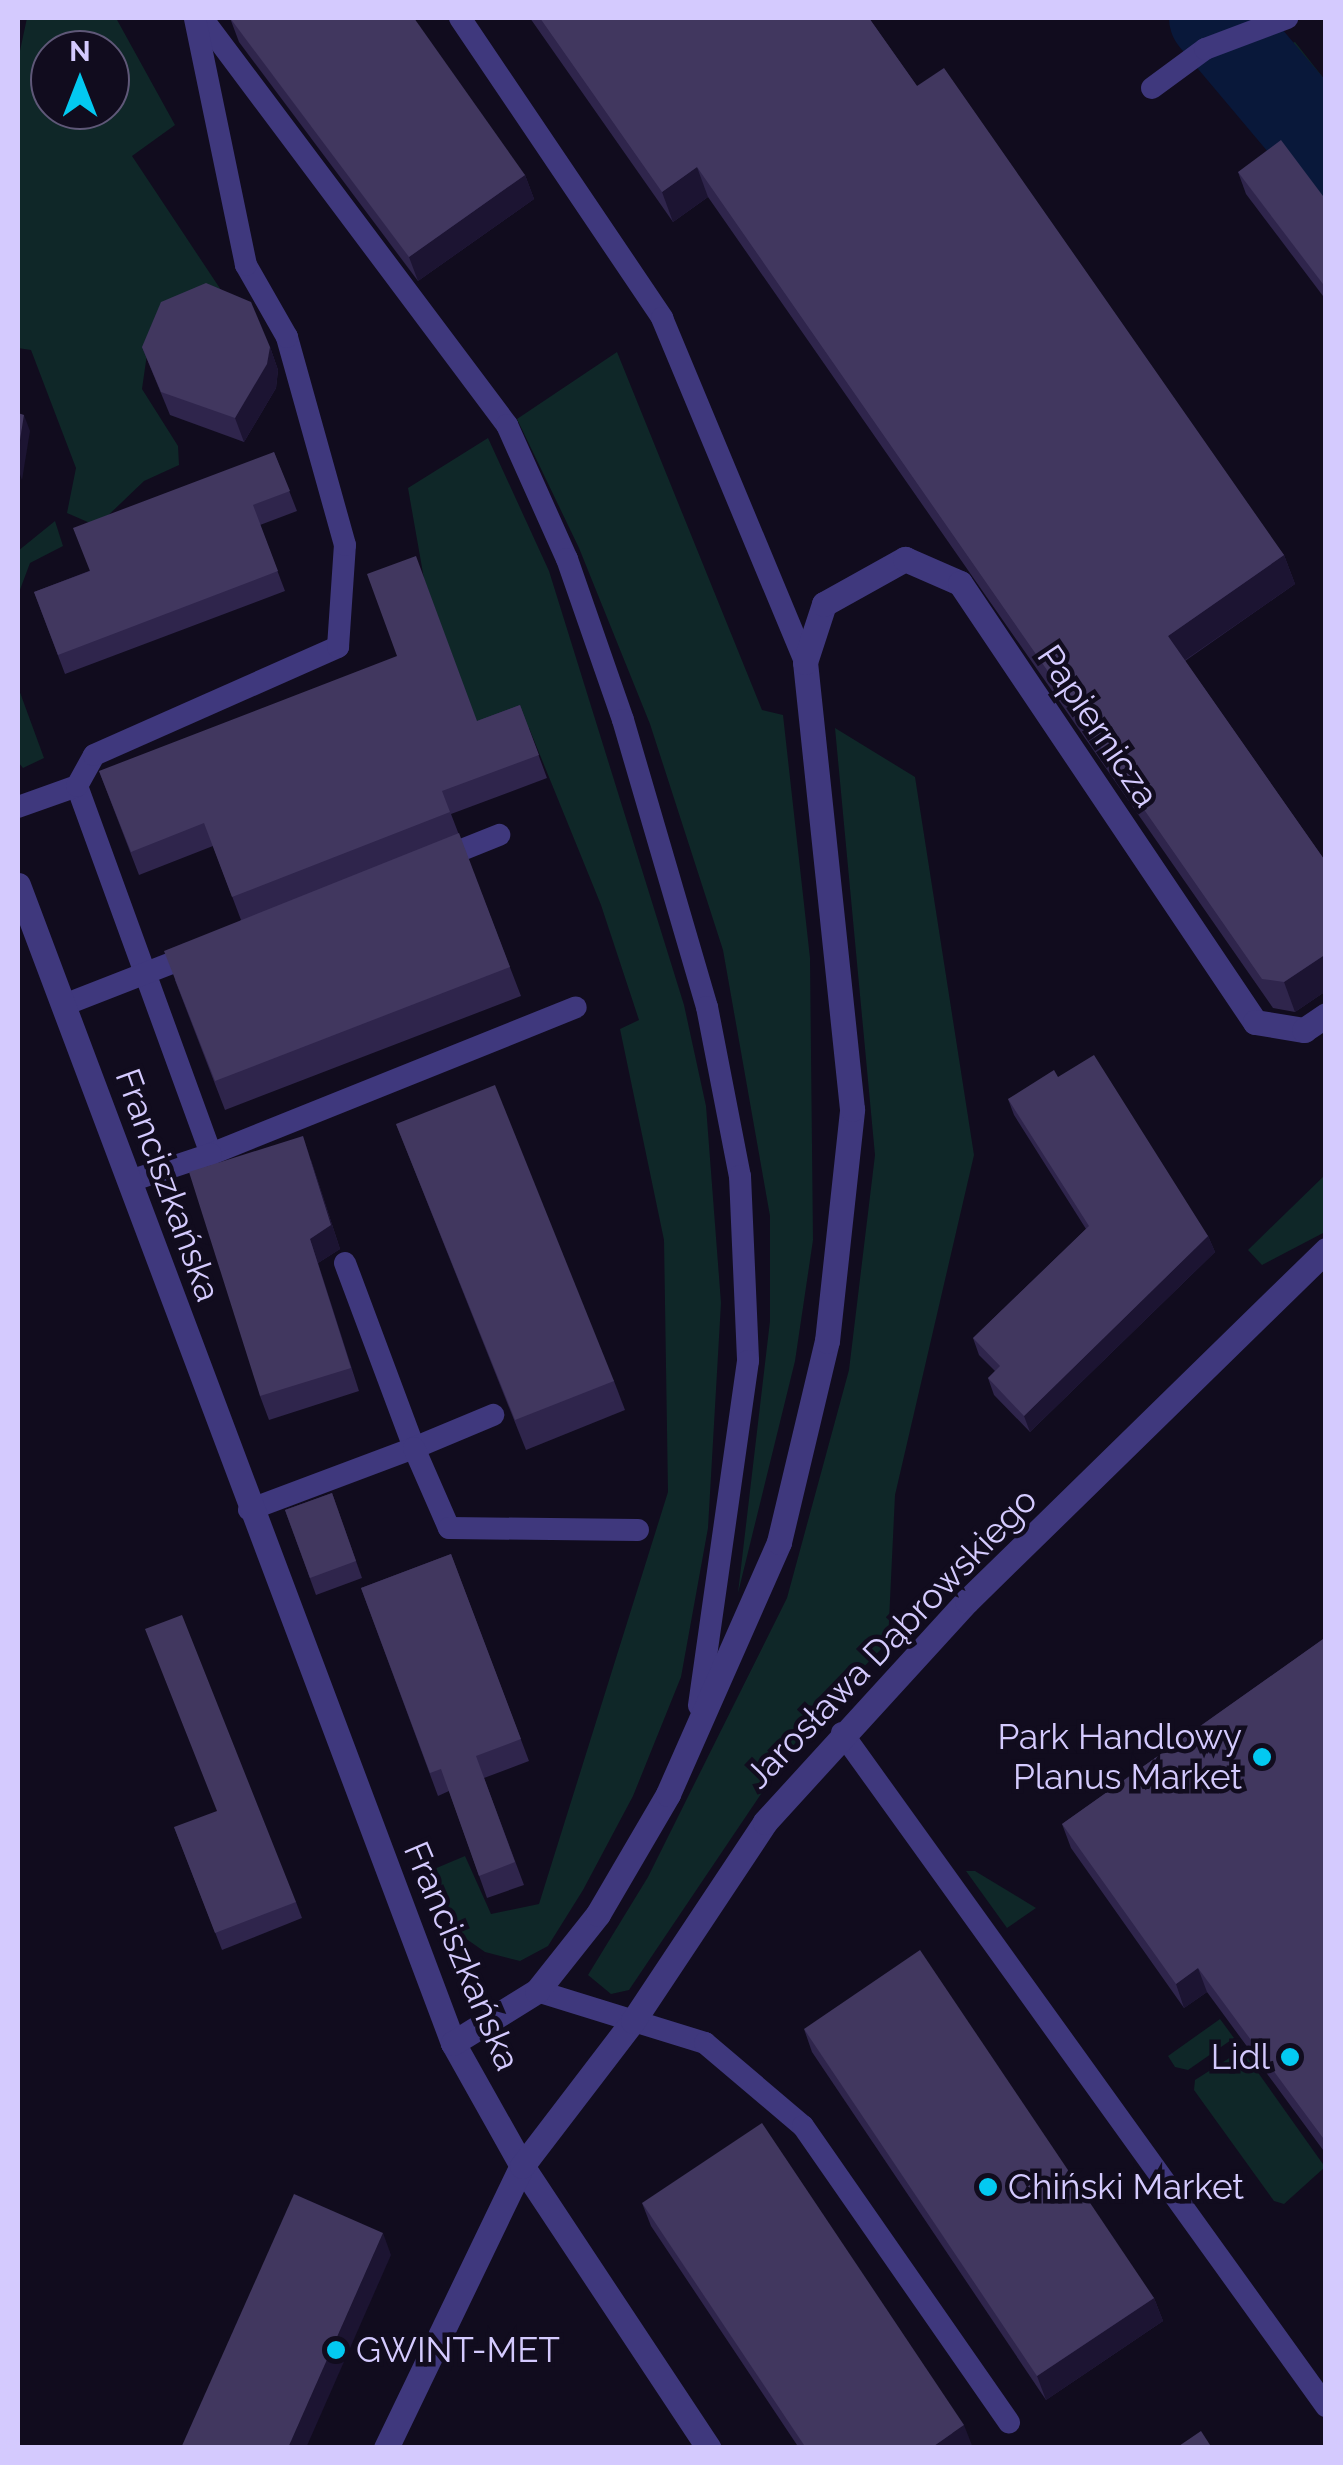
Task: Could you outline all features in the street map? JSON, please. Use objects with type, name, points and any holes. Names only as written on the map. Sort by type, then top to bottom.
[{"type":"street","name":"Papiernicza","points":[[805,662],[824,604],[905,559],[960,583],[1254,1022],[1304,1030],[1326,1015]]},
{"type":"street","points":[[453,2043],[537,1992],[598,1914],[668,1794],[778,1542],[828,1341],[852,1109],[805,662]]},
{"type":"street","name":"Franciszkańska","points":[[18,885],[249,1510],[453,2043],[522,2166],[709,2448]]},
{"type":"street","name":"Jarosława Dąbrowskiego","points":[[386,2448],[522,2166],[634,2022],[765,1822],[842,1733],[1326,1250]]},
{"type":"lane","points":[[18,807],[77,786],[94,754],[338,647],[345,545],[287,337],[246,265],[198,18]]},
{"type":"lane","points":[[198,18],[507,425],[566,560],[623,720],[707,1007],[740,1176],[748,1361],[702,1696],[668,1794]]},
{"type":"lane","points":[[460,18],[662,318],[805,662]]},
{"type":"lane","points":[[1152,88],[1205,49],[1278,21]]},
{"type":"lane","points":[[77,786],[211,1154]]},
{"type":"lane","points":[[406,872],[499,835]]},
{"type":"lane","points":[[64,1006],[220,944]]},
{"type":"lane","points":[[130,1181],[211,1154],[576,1007]]},
{"type":"lane","points":[[345,1263],[414,1448],[449,1528],[638,1530]]},
{"type":"lane","points":[[249,1510],[493,1416]]},
{"type":"lane","points":[[842,1733],[1326,2406]]},
{"type":"lane","points":[[537,1992],[705,2043],[802,2126],[1009,2422]]},
{"type":"green space","points":[[27,18],[116,18],[123,30],[30,30],[30,130],[130,130],[130,43],[175,125],[132,156],[223,293],[151,326],[142,389],[178,446],[179,465],[144,481],[97,526],[67,513],[76,468],[31,350],[18,348],[18,60]]},
{"type":"green space","points":[[1295,42],[1325,80],[1325,194],[1226,70]]},
{"type":"green space","points":[[617,352],[762,710],[783,715],[810,958],[813,1240],[795,1361],[738,1593],[770,1321],[770,1216],[723,950],[650,724],[579,548],[517,419]]},
{"type":"green space","points":[[488,438],[549,571],[684,1005],[706,1106],[721,1303],[708,1528],[681,1677],[633,1796],[583,1890],[548,1946],[520,1961],[485,1952],[455,1931],[427,1872],[465,1856],[491,1914],[539,1904],[668,1492],[664,1240],[620,1029],[639,1020],[601,905],[529,728],[485,745],[424,579],[408,488]]},
{"type":"green space","points":[[55,521],[63,546],[30,563],[18,595],[18,551]]},
{"type":"green space","points":[[18,687],[44,758],[23,768],[18,762]]},
{"type":"green space","points":[[835,728],[915,777],[974,1155],[895,1495],[888,1642],[808,1724],[629,1990],[611,1994],[588,1975],[648,1877],[787,1598],[849,1370],[875,1155]]},
{"type":"green space","points":[[1325,1175],[1325,1232],[1262,1265],[1248,1250]]},
{"type":"green space","points":[[966,1871],[975,1871],[1036,1908],[1007,1928]]},
{"type":"green space","points":[[1220,2019],[1234,2038],[1188,2070],[1175,2067],[1168,2056]]},
{"type":"green space","points":[[1242,2050],[1325,2167],[1284,2204],[1274,2201],[1194,2090],[1195,2080]]},
{"type":"building","points":[[230,18],[414,18],[525,175],[409,257]]},
{"type":"building","points":[[540,18],[869,18],[917,86],[944,68],[1284,555],[1168,636],[1326,862],[1326,954],[1284,982],[1262,979],[697,167],[662,192]]},
{"type":"building","points":[[1281,140],[1326,200],[1326,288],[1238,172]]},
{"type":"building","points":[[206,283],[251,302],[270,347],[267,364],[235,418],[161,392],[142,347],[161,302]]},
{"type":"building","points":[[18,413],[24,415],[18,453]]},
{"type":"building","points":[[274,452],[290,491],[253,505],[278,571],[58,655],[34,592],[90,571],[73,528]]},
{"type":"building","points":[[416,556],[477,721],[520,705],[539,755],[442,791],[450,812],[232,897],[204,823],[131,852],[99,771],[397,656],[367,574]]},
{"type":"building","points":[[459,833],[510,967],[215,1081],[164,951]]},
{"type":"building","points":[[1094,1055],[1208,1236],[1024,1416],[988,1378],[1000,1366],[973,1338],[1089,1226],[1008,1099],[1054,1070],[1058,1077]]},
{"type":"building","points":[[495,1085],[614,1381],[515,1420],[396,1124]]},
{"type":"building","points":[[303,1136],[331,1225],[310,1239],[351,1368],[260,1396],[189,1172]]},
{"type":"building","points":[[332,1493],[356,1561],[310,1578],[285,1510]]},
{"type":"building","points":[[451,1554],[521,1739],[476,1756],[515,1862],[479,1876],[441,1769],[430,1773],[361,1588]]},
{"type":"building","points":[[182,1615],[296,1902],[215,1933],[174,1827],[217,1811],[145,1629]]},
{"type":"building","name":"Park Handlowy Planus Market","points":[[1326,1637],[1326,2142],[1198,1968],[1176,1984],[1062,1824]]},
{"type":"building","name":"Chiński Market","points":[[920,1950],[1154,2298],[1037,2376],[804,2029]]},
{"type":"building","points":[[762,2123],[964,2425],[931,2448],[806,2448],[642,2203]]},
{"type":"building","points":[[294,2194],[383,2233],[288,2448],[181,2448]]},
{"type":"building","points":[[1201,2431],[1212,2448],[1176,2448]]},
{"type":"waterway","points":[[1214,18],[1326,151]]},
{"type":"place","name":"Park Handlowy Planus Market","points":[[1262,1757]]},
{"type":"place","name":"Lidl","points":[[1290,2057]]},
{"type":"place","name":"Chiński Market","points":[[988,2187]]},
{"type":"place","name":"GWINT-MET","points":[[336,2350]]}]
